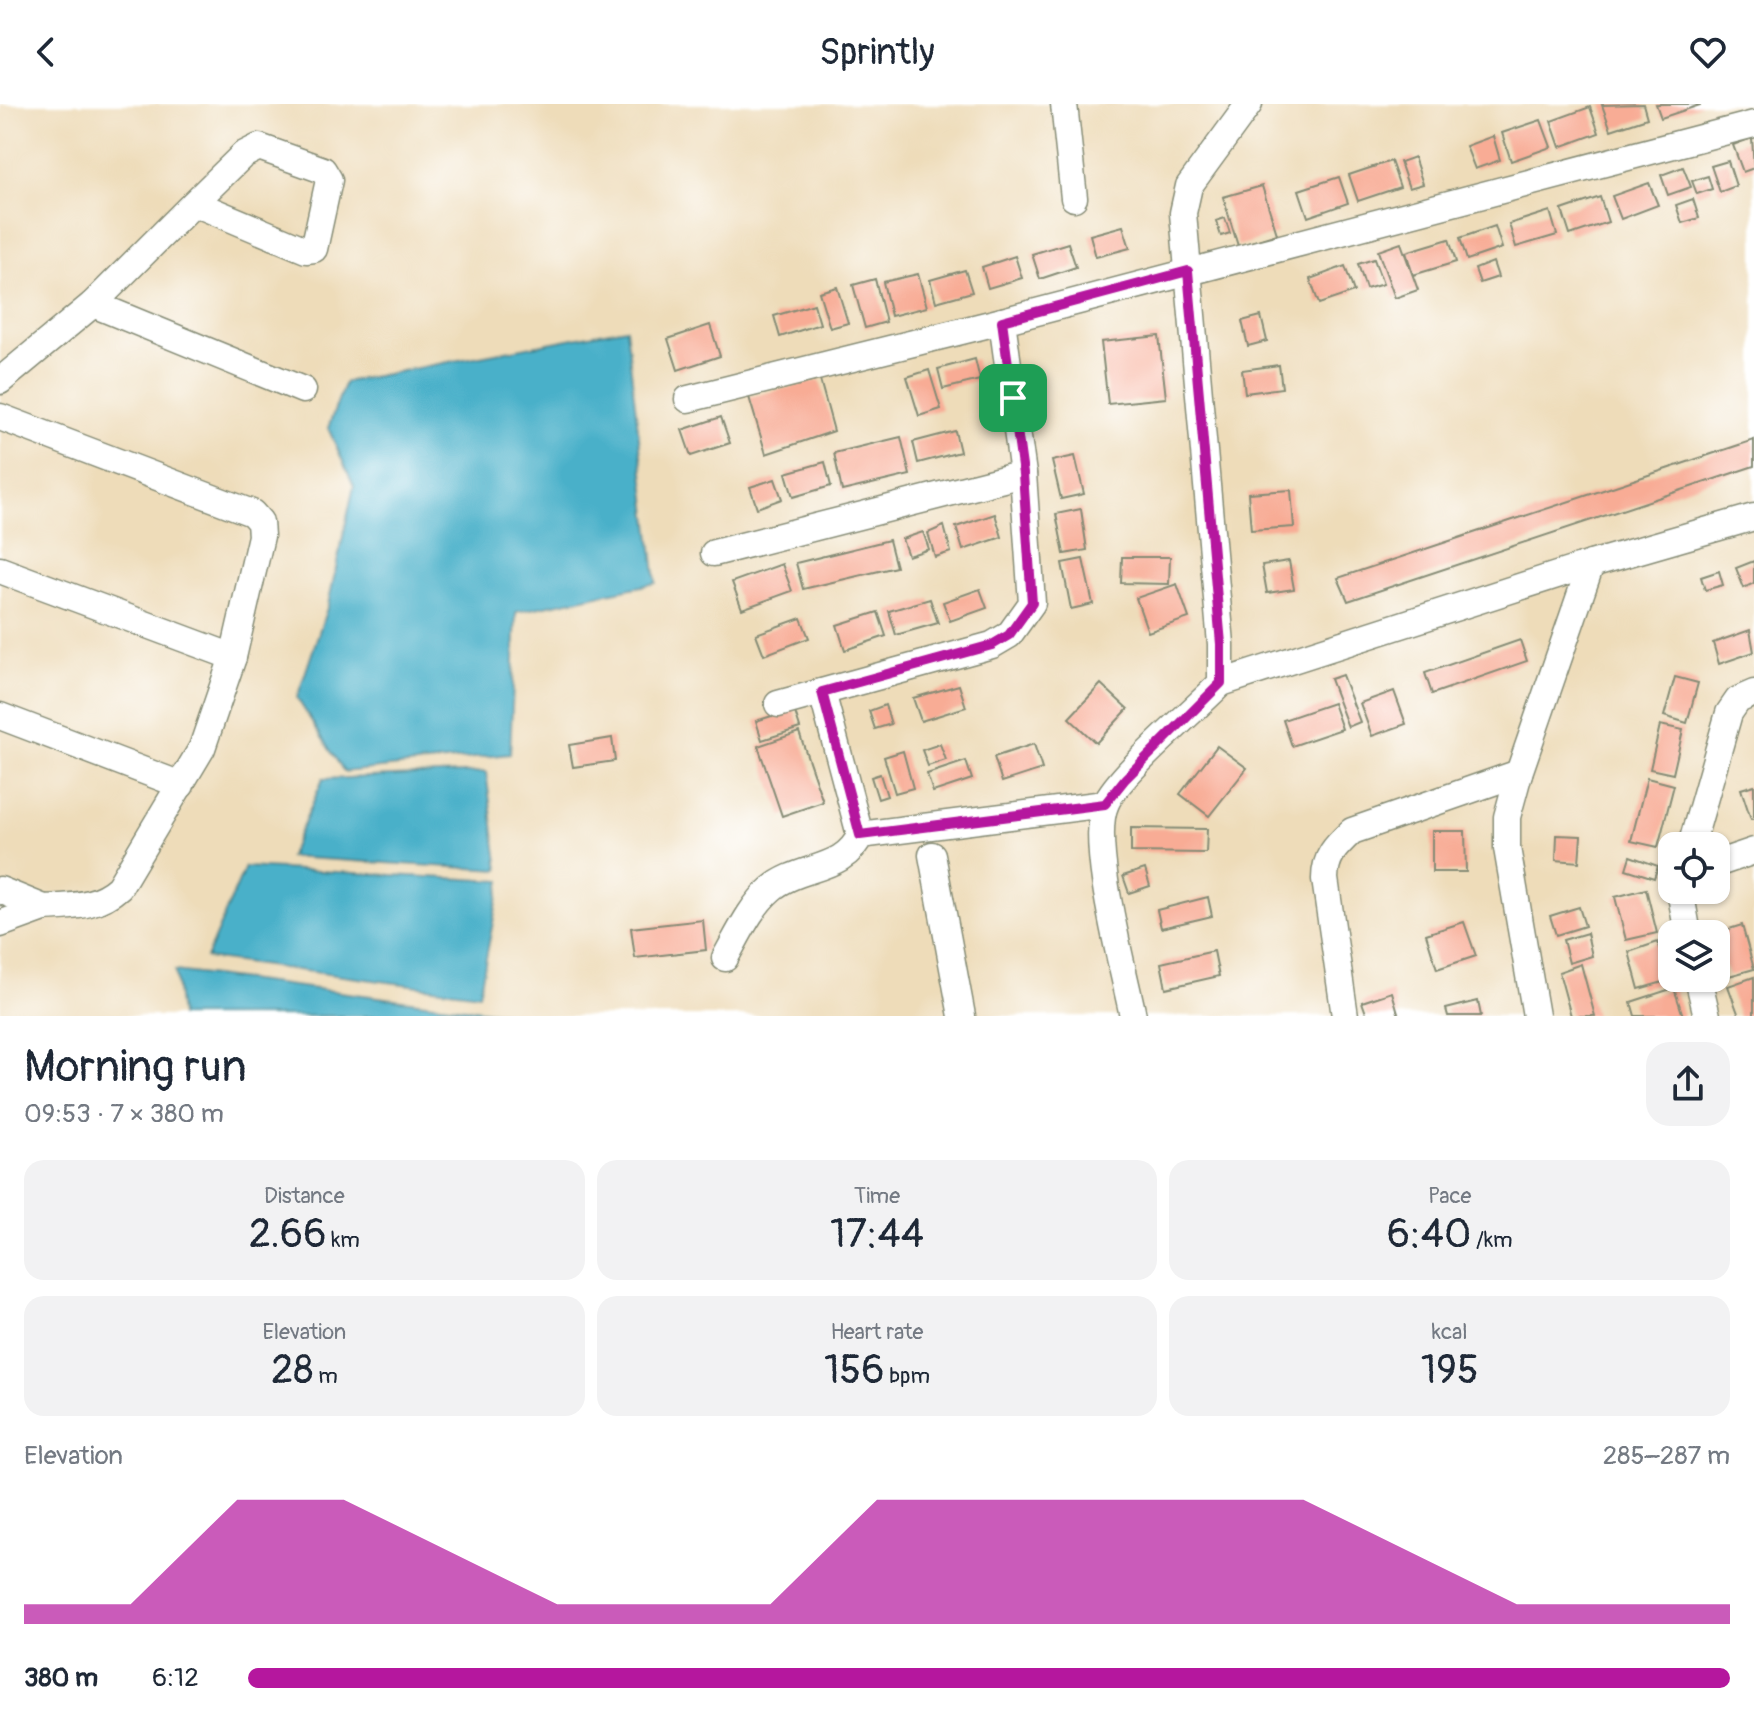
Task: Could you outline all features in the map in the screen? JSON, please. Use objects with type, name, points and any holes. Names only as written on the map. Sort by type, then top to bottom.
[{"type":"street","points":[[1064,104],[1074,198]]},
{"type":"street","points":[[1221,683],[1221,644],[1183,213],[1189,186],[1249,104]]},
{"type":"street","points":[[688,399],[1002,321],[1754,124]]},
{"type":"street","points":[[0,381],[93,304],[194,203],[243,155],[259,147],[323,170],[329,180],[318,244],[314,249],[306,250],[194,203]]},
{"type":"street","points":[[93,304],[303,390]]},
{"type":"street","points":[[778,704],[992,645],[1016,628],[1032,603],[1023,474],[1002,321]]},
{"type":"street","points":[[0,417],[252,513],[260,522],[261,536],[233,657],[202,748],[112,893],[88,905],[44,908],[0,924]]},
{"type":"street","points":[[714,553],[1023,474]]},
{"type":"street","points":[[1133,1016],[1100,847],[1105,804],[1125,779],[1221,683],[1591,564],[1754,517]]},
{"type":"street","points":[[1536,1016],[1507,848],[1507,817],[1519,773],[1591,564]]},
{"type":"street","points":[[0,570],[233,657]]},
{"type":"street","points":[[725,958],[752,912],[771,889],[801,871],[838,861],[854,851],[860,835],[822,692]]},
{"type":"street","points":[[1695,832],[1729,713],[1738,700],[1754,693]]},
{"type":"street","points":[[0,716],[181,785]]},
{"type":"street","points":[[1345,1016],[1325,879],[1325,863],[1334,847],[1352,831],[1519,773]]},
{"type":"street","points":[[860,835],[1105,804]]},
{"type":"street","points":[[1730,859],[1754,851]]},
{"type":"street","points":[[932,855],[962,1016]]},
{"type":"street","points":[[0,890],[44,908]]},
{"type":"street","points":[[1701,992],[1707,1016]]},
{"type":"water","points":[[626,328],[656,583],[516,612],[510,754],[344,772],[297,698],[328,605],[354,486],[328,428],[345,382]]},
{"type":"water","points":[[486,772],[499,870],[289,857],[323,779]]},
{"type":"water","points":[[245,867],[501,881],[479,994],[206,958]]},
{"type":"water","points":[[175,971],[511,1014],[511,1016],[180,1016]]},
{"type":"building","points":[[1643,104],[1647,118],[1611,130],[1602,105]]},
{"type":"building","points":[[1656,104],[1700,104],[1700,105],[1661,118]]},
{"type":"building","points":[[1590,107],[1599,133],[1560,147],[1551,121]]},
{"type":"building","points":[[1541,120],[1551,147],[1511,161],[1502,133]]},
{"type":"building","points":[[1493,136],[1500,160],[1475,169],[1466,146]]},
{"type":"building","points":[[1752,138],[1754,168],[1743,172],[1733,145]]},
{"type":"building","points":[[1414,157],[1423,184],[1409,188],[1400,162]]},
{"type":"building","points":[[1391,161],[1400,187],[1358,201],[1349,175]]},
{"type":"building","points":[[1728,161],[1736,186],[1720,192],[1711,166]]},
{"type":"building","points":[[1683,167],[1691,187],[1668,195],[1661,175]]},
{"type":"building","points":[[1708,176],[1712,189],[1697,194],[1692,181]]},
{"type":"building","points":[[1339,177],[1348,203],[1308,217],[1299,190]]},
{"type":"building","points":[[1649,183],[1658,205],[1621,219],[1612,196]]},
{"type":"building","points":[[1262,186],[1277,234],[1238,246],[1223,197]]},
{"type":"building","points":[[1600,197],[1608,222],[1570,235],[1562,210]]},
{"type":"building","points":[[1693,199],[1699,218],[1682,223],[1676,205]]},
{"type":"building","points":[[1550,211],[1557,235],[1516,247],[1509,224]]},
{"type":"building","points":[[1225,218],[1230,233],[1221,236],[1216,221]]},
{"type":"building","points":[[1123,226],[1130,248],[1096,257],[1090,235]]},
{"type":"building","points":[[1495,226],[1502,248],[1467,260],[1460,238]]},
{"type":"building","points":[[1449,239],[1456,262],[1413,275],[1406,252]]},
{"type":"building","points":[[1068,243],[1076,267],[1040,279],[1032,254]]},
{"type":"building","points":[[1401,243],[1418,290],[1395,298],[1378,251]]},
{"type":"building","points":[[1015,256],[1022,278],[988,288],[982,267]]},
{"type":"building","points":[[1374,259],[1383,284],[1366,289],[1358,264]]},
{"type":"building","points":[[1493,262],[1498,277],[1480,283],[1475,269]]},
{"type":"building","points":[[1345,266],[1354,292],[1319,304],[1310,279]]},
{"type":"building","points":[[965,270],[972,292],[936,302],[930,280]]},
{"type":"building","points":[[918,274],[927,307],[891,316],[883,282]]},
{"type":"building","points":[[875,279],[886,322],[865,328],[853,285]]},
{"type":"building","points":[[837,287],[848,323],[830,328],[819,292]]},
{"type":"building","points":[[814,304],[820,324],[780,337],[774,316]]},
{"type":"building","points":[[1261,316],[1267,341],[1248,346],[1242,321]]},
{"type":"building","points":[[710,325],[720,356],[678,370],[668,339]]},
{"type":"building","points":[[1159,336],[1166,398],[1108,404],[1101,342]]},
{"type":"building","points":[[975,359],[980,380],[943,389],[938,369]]},
{"type":"building","points":[[1279,365],[1282,388],[1245,393],[1242,370]]},
{"type":"building","points":[[929,370],[941,409],[919,416],[907,377]]},
{"type":"building","points":[[820,380],[834,431],[766,454],[749,397]]},
{"type":"building","points":[[721,417],[730,443],[691,456],[682,430]]},
{"type":"building","points":[[955,431],[960,452],[918,463],[913,442]]},
{"type":"building","points":[[901,437],[910,475],[842,491],[834,453]]},
{"type":"building","points":[[1754,440],[1754,466],[1348,601],[1338,578]]},
{"type":"building","points":[[1075,456],[1084,494],[1061,499],[1052,461]]},
{"type":"building","points":[[825,462],[831,486],[793,497],[786,473]]},
{"type":"building","points":[[775,479],[782,499],[757,508],[750,487]]},
{"type":"building","points":[[1291,490],[1294,527],[1251,530],[1248,493]]},
{"type":"building","points":[[1081,509],[1087,550],[1064,554],[1056,514]]},
{"type":"building","points":[[995,514],[1002,537],[963,550],[956,527]]},
{"type":"building","points":[[944,526],[951,552],[935,557],[928,533]]},
{"type":"building","points":[[923,532],[929,549],[908,556],[902,539]]},
{"type":"building","points":[[889,540],[896,567],[803,589],[796,563]]},
{"type":"building","points":[[1122,557],[1170,557],[1169,584],[1121,583]]},
{"type":"building","points":[[1083,559],[1093,604],[1071,609],[1062,563]]},
{"type":"building","points":[[1289,561],[1294,589],[1267,593],[1262,565]]},
{"type":"building","points":[[1754,561],[1754,583],[1744,588],[1736,568]]},
{"type":"building","points":[[782,564],[792,591],[742,609],[732,582]]},
{"type":"building","points":[[1719,571],[1723,585],[1705,590],[1701,577]]},
{"type":"building","points":[[1177,584],[1189,618],[1148,632],[1136,598]]},
{"type":"building","points":[[980,589],[987,608],[950,621],[943,602]]},
{"type":"building","points":[[930,599],[938,623],[896,635],[889,611]]},
{"type":"building","points":[[878,612],[886,636],[845,650],[837,625]]},
{"type":"building","points":[[801,618],[809,638],[764,655],[756,634]]},
{"type":"building","points":[[1750,630],[1754,652],[1719,664],[1713,643]]},
{"type":"building","points":[[1520,640],[1527,661],[1432,694],[1425,673]]},
{"type":"building","points":[[1342,675],[1360,722],[1348,727],[1330,679]]},
{"type":"building","points":[[1675,677],[1698,683],[1687,723],[1664,716]]},
{"type":"building","points":[[1101,684],[1128,709],[1096,743],[1069,718]]},
{"type":"building","points":[[959,685],[966,707],[921,721],[913,698]]},
{"type":"building","points":[[1394,691],[1406,724],[1372,736],[1360,703]]},
{"type":"building","points":[[1333,703],[1342,729],[1292,746],[1283,720]]},
{"type":"building","points":[[885,705],[891,724],[875,729],[869,711]]},
{"type":"building","points":[[794,709],[800,728],[762,740],[756,721]]},
{"type":"building","points":[[1660,725],[1683,730],[1673,774],[1650,769]]},
{"type":"building","points":[[799,732],[823,802],[782,816],[758,746]]},
{"type":"building","points":[[612,738],[615,761],[573,767],[569,745]]},
{"type":"building","points":[[940,744],[946,760],[928,766],[922,750]]},
{"type":"building","points":[[1034,744],[1042,769],[1002,782],[994,757]]},
{"type":"building","points":[[1217,746],[1247,768],[1209,816],[1180,794]]},
{"type":"building","points":[[903,751],[913,788],[895,793],[884,757]]},
{"type":"building","points":[[966,761],[972,779],[933,792],[927,774]]},
{"type":"building","points":[[880,774],[887,796],[878,799],[871,777]]},
{"type":"building","points":[[1647,778],[1674,785],[1662,832],[1658,832],[1658,847],[1631,841]]},
{"type":"building","points":[[1754,785],[1754,819],[1751,819],[1741,789]]},
{"type":"building","points":[[1131,828],[1207,829],[1206,853],[1131,852]]},
{"type":"building","points":[[1432,831],[1465,831],[1466,872],[1432,872]]},
{"type":"building","points":[[1557,835],[1581,836],[1579,862],[1556,860]]},
{"type":"building","points":[[1630,856],[1658,866],[1654,878],[1626,869]]},
{"type":"building","points":[[1145,869],[1150,886],[1129,893],[1123,876]]},
{"type":"building","points":[[1646,889],[1657,933],[1626,940],[1615,897]]},
{"type":"building","points":[[1208,897],[1212,916],[1161,928],[1157,910]]},
{"type":"building","points":[[1579,907],[1585,926],[1556,935],[1550,916]]},
{"type":"building","points":[[703,920],[706,950],[635,958],[631,928]]},
{"type":"building","points":[[1464,922],[1476,956],[1437,969],[1426,934]]},
{"type":"building","points":[[1742,925],[1754,969],[1730,976],[1730,929]]},
{"type":"building","points":[[1587,933],[1592,956],[1569,963],[1563,940]]},
{"type":"building","points":[[1658,942],[1658,983],[1639,989],[1629,952]]},
{"type":"building","points":[[1214,951],[1219,976],[1166,988],[1161,963]]},
{"type":"building","points":[[1581,964],[1595,1016],[1571,1016],[1559,972]]},
{"type":"building","points":[[1754,977],[1754,1016],[1739,1016],[1730,985]]},
{"type":"building","points":[[1392,992],[1399,1016],[1367,1016],[1362,1002]]},
{"type":"building","points":[[1662,992],[1675,992],[1683,1016],[1635,1016],[1631,1002]]},
{"type":"building","points":[[1478,1001],[1481,1016],[1448,1016],[1446,1009]]},
{"type":"route","points":[[1188,271],[1221,644],[1221,683],[1125,779],[1105,804],[860,835],[822,692],[992,645],[1009,635],[1032,603],[1023,474],[1013,398],[1002,321],[1188,271]]}]
